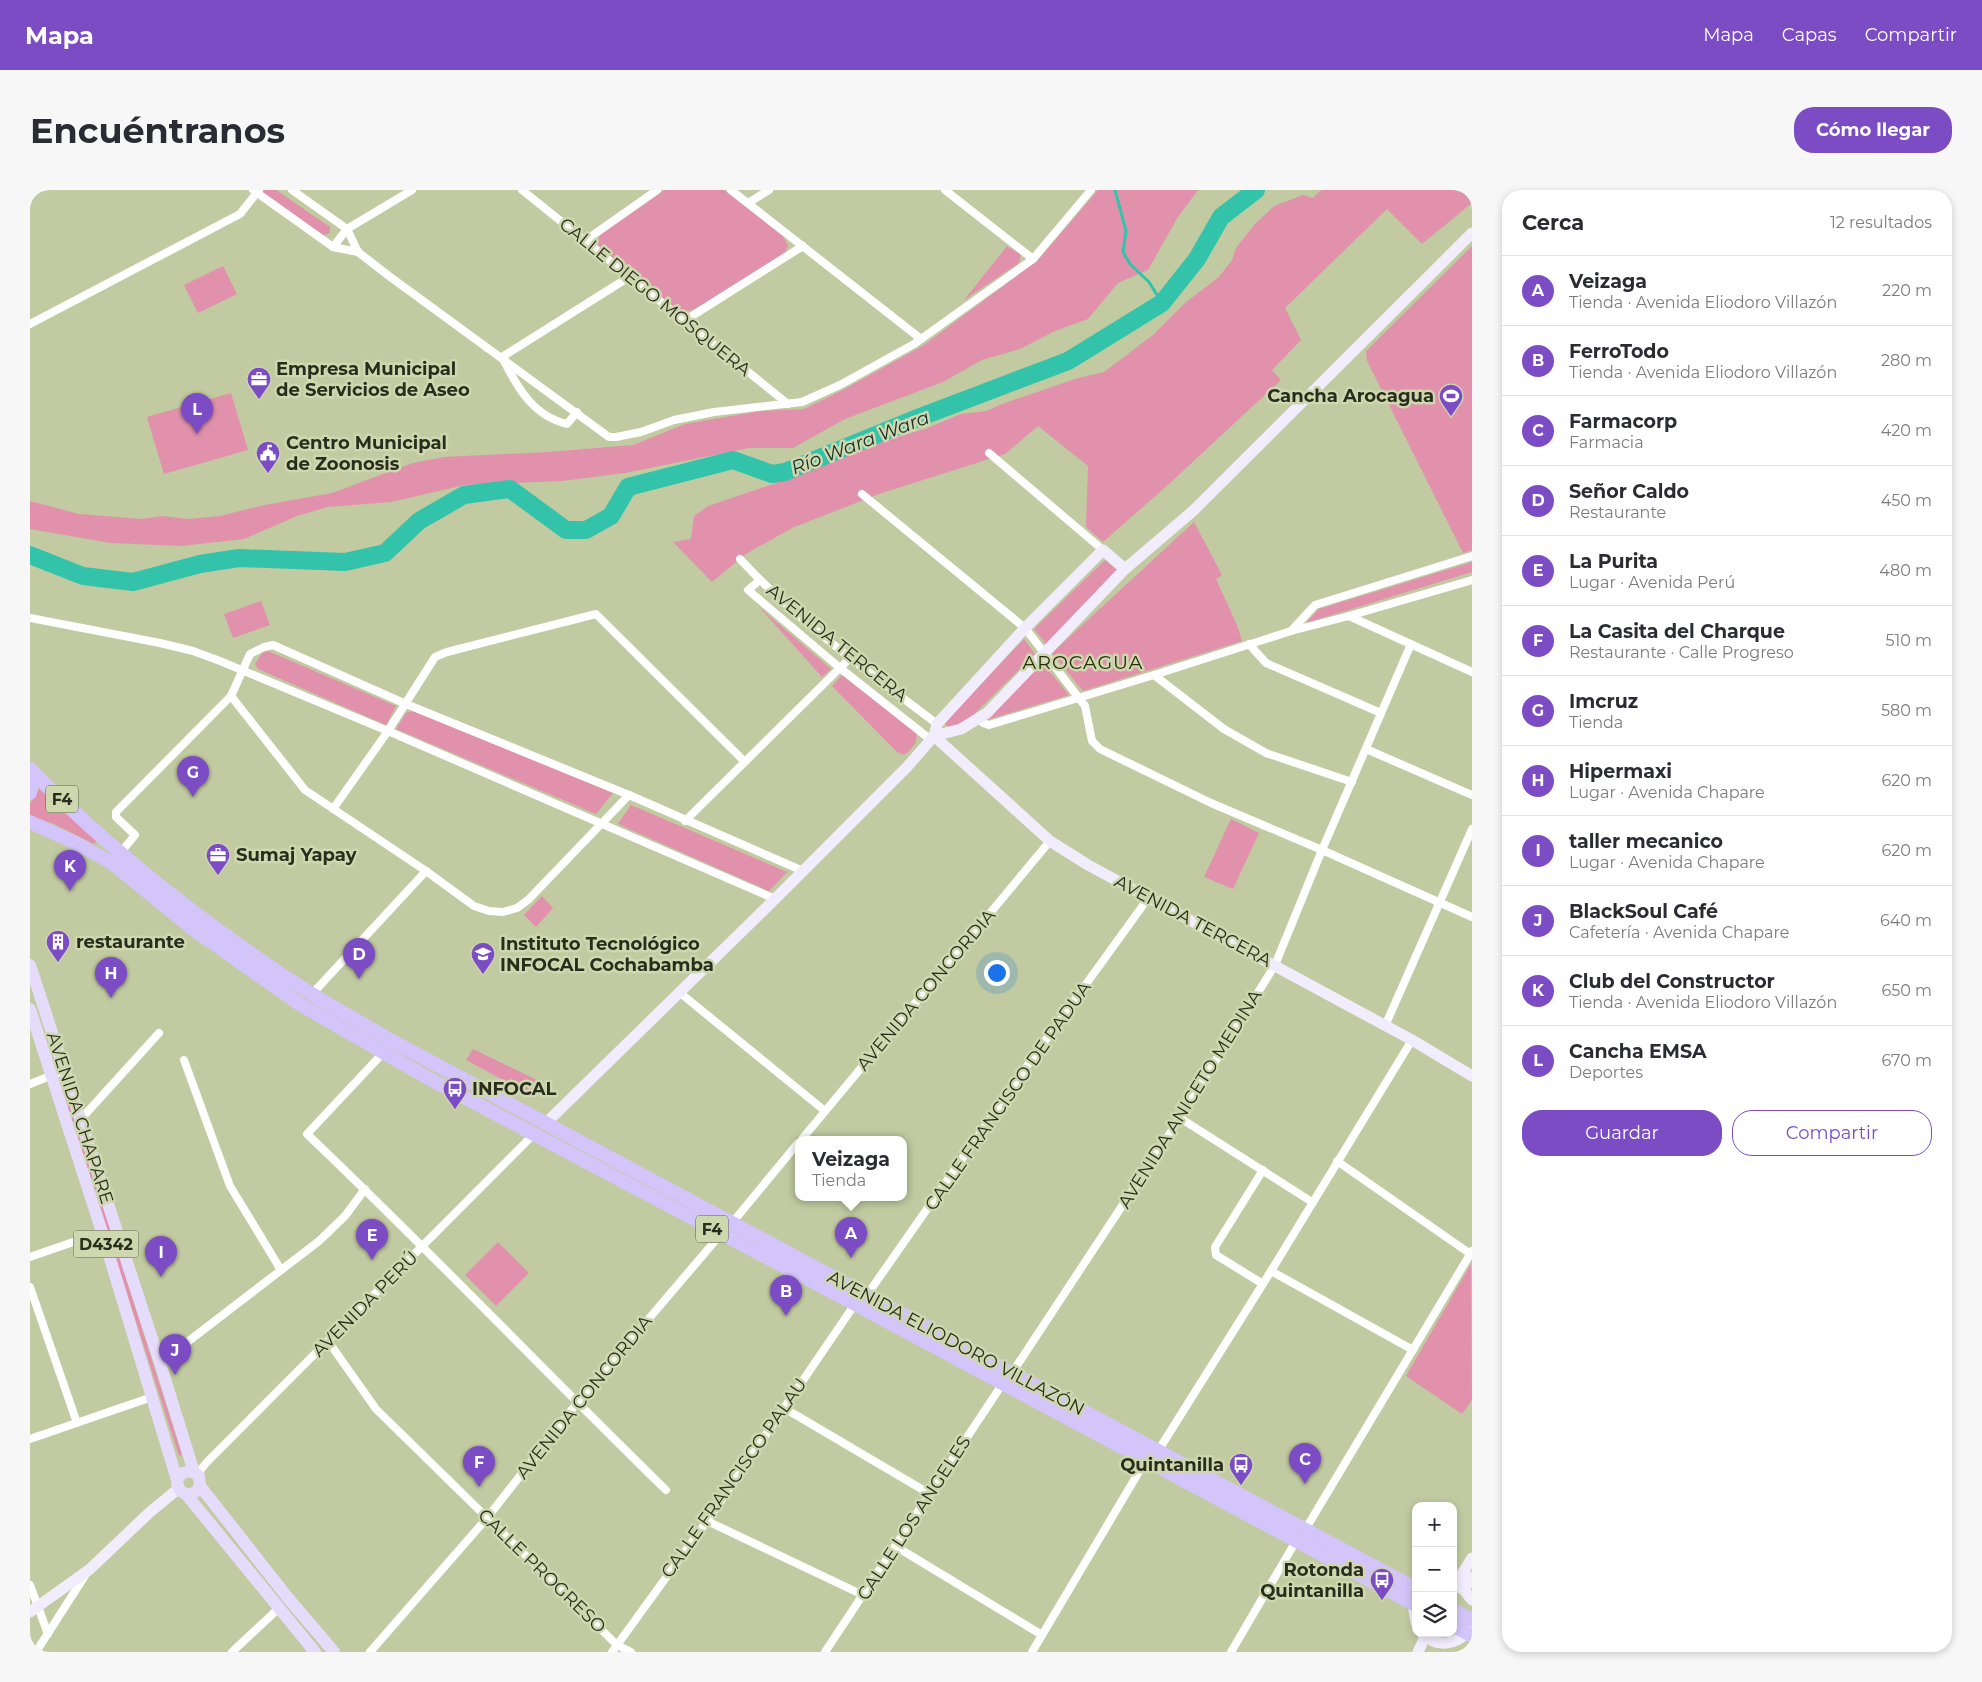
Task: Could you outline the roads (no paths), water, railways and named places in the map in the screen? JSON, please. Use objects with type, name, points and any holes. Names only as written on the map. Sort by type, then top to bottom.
[{"type":"highway","name":"AVENIDA ELIODORO VILLAZÓN","points":[[31,770],[93,828],[215,929],[312,994],[392,1041],[868,1295],[1146,1460],[1412,1587]]},
{"type":"highway","name":"F4","points":[[30,793],[33,780],[31,770]]},
{"type":"highway","name":"AVENIDA ELIODORO VILLAZÓN","points":[[30,822],[76,843],[112,863],[193,929],[243,965],[302,1005],[383,1053],[855,1304],[1158,1451],[1412,1602]]},
{"type":"highway","points":[[1457,1614],[1471,1629]]},
{"type":"highway","points":[[1457,1627],[1471,1629]]},
{"type":"main road","name":"AVENIDA CHAPARE","points":[[30,965],[197,1477],[288,1598],[334,1652]]},
{"type":"main road","name":"AVENIDA CHAPARE","points":[[30,1009],[102,1232],[180,1488],[315,1652]]},
{"type":"main road","points":[[184,1472],[197,1477],[195,1493],[180,1488],[184,1472]]},
{"type":"street","points":[[292,190],[347,229],[358,252]]},
{"type":"street","points":[[334,247],[347,229],[412,190]]},
{"type":"street","name":"CALLE DIEGO MOSQUERA","points":[[522,190],[788,404]]},
{"type":"street","points":[[586,240],[657,190]]},
{"type":"street","points":[[731,190],[921,339]]},
{"type":"street","points":[[748,203],[769,190]]},
{"type":"street","points":[[945,190],[1033,259]]},
{"type":"street","points":[[30,324],[240,214],[256,191],[334,247],[358,252],[609,437],[616,437],[641,432],[674,420],[714,412],[802,402],[840,384],[921,339],[1033,259],[1091,190]]},
{"type":"street","points":[[933,738],[952,732],[987,713],[1125,569],[1194,510],[1472,234]]},
{"type":"street","points":[[684,321],[803,246]]},
{"type":"street","points":[[502,357],[629,277]]},
{"type":"street","points":[[502,357],[517,388],[531,403],[555,421],[567,424],[577,412]]},
{"type":"street","points":[[988,453],[1125,569]]},
{"type":"street","points":[[862,494],[1025,628],[1085,706],[1092,741],[1100,749],[1211,803],[1322,850],[1472,918]]},
{"type":"street","points":[[546,1123],[775,900],[907,767],[933,738],[937,724],[1025,628],[1103,550]]},
{"type":"street","points":[[1291,631],[1315,605],[1472,556]]},
{"type":"street","name":"AVENIDA TERCERA","points":[[740,559],[760,580],[850,658],[937,724]]},
{"type":"street","name":"AVENIDA TERCERA","points":[[760,580],[748,590],[840,668],[933,738],[1050,840],[1088,865],[1412,1040],[1472,1076]]},
{"type":"street","points":[[979,719],[989,725],[1291,631],[1472,580]]},
{"type":"street","points":[[333,809],[388,731],[435,657],[447,652],[596,614],[744,762]]},
{"type":"street","points":[[1349,616],[1472,672]]},
{"type":"street","points":[[30,618],[193,651],[388,731],[775,900]]},
{"type":"street","points":[[1250,644],[1266,663],[1381,713]]},
{"type":"street","name":"AVENIDA ANICETO MEDINA","points":[[1008,1378],[1180,1118],[1275,965],[1322,850],[1411,644]]},
{"type":"street","points":[[121,852],[135,834],[116,817],[116,812],[231,696],[250,654],[273,645],[406,704],[629,796],[802,871]]},
{"type":"street","points":[[685,821],[850,658]]},
{"type":"street","points":[[1154,675],[1224,729],[1266,753],[1352,782]]},
{"type":"street","points":[[231,696],[305,790],[426,871],[474,906],[489,911],[503,912],[517,908],[528,900],[629,796]]},
{"type":"street","points":[[1366,749],[1472,795]]},
{"type":"street","points":[[1385,1026],[1438,902],[1472,829]]},
{"type":"street","name":"AVENIDA CONCORDIA","points":[[804,1136],[1050,840]]},
{"type":"street","points":[[312,994],[426,871]]},
{"type":"street","name":"CALLE FRANCISCO DE PADUA","points":[[868,1295],[1029,1063],[1149,897]]},
{"type":"street","points":[[679,992],[825,1111]]},
{"type":"street","points":[[81,1119],[159,1033]]},
{"type":"street","points":[[1158,1451],[1272,1270],[1412,1040]]},
{"type":"street","points":[[383,1053],[307,1134],[424,1247],[577,1403],[666,1490]]},
{"type":"street","points":[[184,1060],[230,1186],[281,1270]]},
{"type":"street","points":[[30,1084],[65,1070]]},
{"type":"street","points":[[1180,1118],[1312,1202]]},
{"type":"street","name":"AVENIDA PERÚ","points":[[197,1477],[207,1462],[424,1247],[534,1134]]},
{"type":"street","points":[[732,1223],[795,1147]]},
{"type":"street","points":[[1231,1652],[1471,1253],[1337,1162]]},
{"type":"street","points":[[1263,1170],[1215,1247],[1216,1255],[1222,1260],[1263,1284]]},
{"type":"street","points":[[160,1363],[319,1242],[345,1216],[365,1189]]},
{"type":"street","points":[[30,1257],[102,1232]]},
{"type":"street","name":"AVENIDA CONCORDIA","points":[[370,1652],[487,1518],[577,1403],[721,1234]]},
{"type":"street","points":[[1272,1270],[1413,1350]]},
{"type":"street","points":[[30,1286],[76,1423]]},
{"type":"street","name":"CALLE FRANCISCO PALAU","points":[[612,1652],[707,1521],[855,1304]]},
{"type":"street","name":"CALLE PROGRESO","points":[[328,1341],[376,1409],[617,1645],[631,1652]]},
{"type":"street","name":"CALLE LOS ANGELES","points":[[825,1652],[1008,1378]]},
{"type":"street","points":[[30,1439],[152,1397]]},
{"type":"street","points":[[784,1408],[930,1494]]},
{"type":"street","points":[[1032,1652],[1146,1460]]},
{"type":"street","points":[[34,1609],[90,1569],[150,1512],[180,1488]]},
{"type":"street","points":[[707,1521],[863,1595]]},
{"type":"street","points":[[895,1546],[1042,1634]]},
{"type":"street","points":[[1458,1586],[1472,1558]]},
{"type":"street","points":[[36,1652],[90,1569]]},
{"type":"street","points":[[1458,1586],[1472,1576]]},
{"type":"street","points":[[30,1585],[34,1609],[48,1634]]},
{"type":"street","points":[[1458,1586],[1472,1600]]},
{"type":"street","points":[[232,1652],[279,1608]]},
{"type":"street","points":[[1418,1652],[1428,1641],[1454,1642],[1471,1629]]},
{"type":"waterway","points":[[1115,190],[1126,231],[1123,252],[1130,264],[1149,282],[1162,303]]},
{"type":"waterway","name":"Río Wara Wara","points":[[30,555],[83,576],[133,582],[200,564],[239,558],[345,562],[385,553],[419,521],[464,495],[510,489],[566,530],[586,530],[611,516],[628,487],[733,460],[772,474],[785,472],[915,419],[1068,361],[1162,303],[1197,259],[1221,217],[1256,190]]},
{"type":"place","name":"Empresa Municipal de Servicios de Aseo","points":[[259,400]]},
{"type":"place","name":"Cancha Arocagua","points":[[1451,417]]},
{"type":"place","name":"Cancha EMSA","points":[[197,434]]},
{"type":"place","name":"Centro Municipal de Zoonosis","points":[[268,474]]},
{"type":"place","name":"Imcruz","points":[[193,797]]},
{"type":"place","name":"Sumaj Yapay","points":[[218,876]]},
{"type":"place","name":"Club del Constructor","points":[[70,891]]},
{"type":"place","name":"restaurante","points":[[58,963]]},
{"type":"place","name":"Instituto Tecnológico INFOCAL Cochabamba","points":[[483,975]]},
{"type":"place","name":"Señor Caldo","points":[[359,979]]},
{"type":"place","name":"Hipermaxi","points":[[111,998]]},
{"type":"place","name":"INFOCAL","points":[[455,1110]]},
{"type":"place","name":"Veizaga","points":[[851,1258]]},
{"type":"place","name":"La Purita","points":[[372,1260]]},
{"type":"place","name":"taller mecanico","points":[[161,1277]]},
{"type":"place","name":"FerroTodo","points":[[786,1316]]},
{"type":"place","name":"BlackSoul Café","points":[[175,1375]]},
{"type":"place","name":"Farmacorp","points":[[1305,1484]]},
{"type":"place","name":"Quintanilla","points":[[1241,1486]]},
{"type":"place","name":"La Casita del Charque","points":[[479,1487]]},
{"type":"place","name":"Rotonda Quintanilla","points":[[1382,1601]]},
{"type":"district","name":"AROCAGUA","points":[[1083,662]]}]
